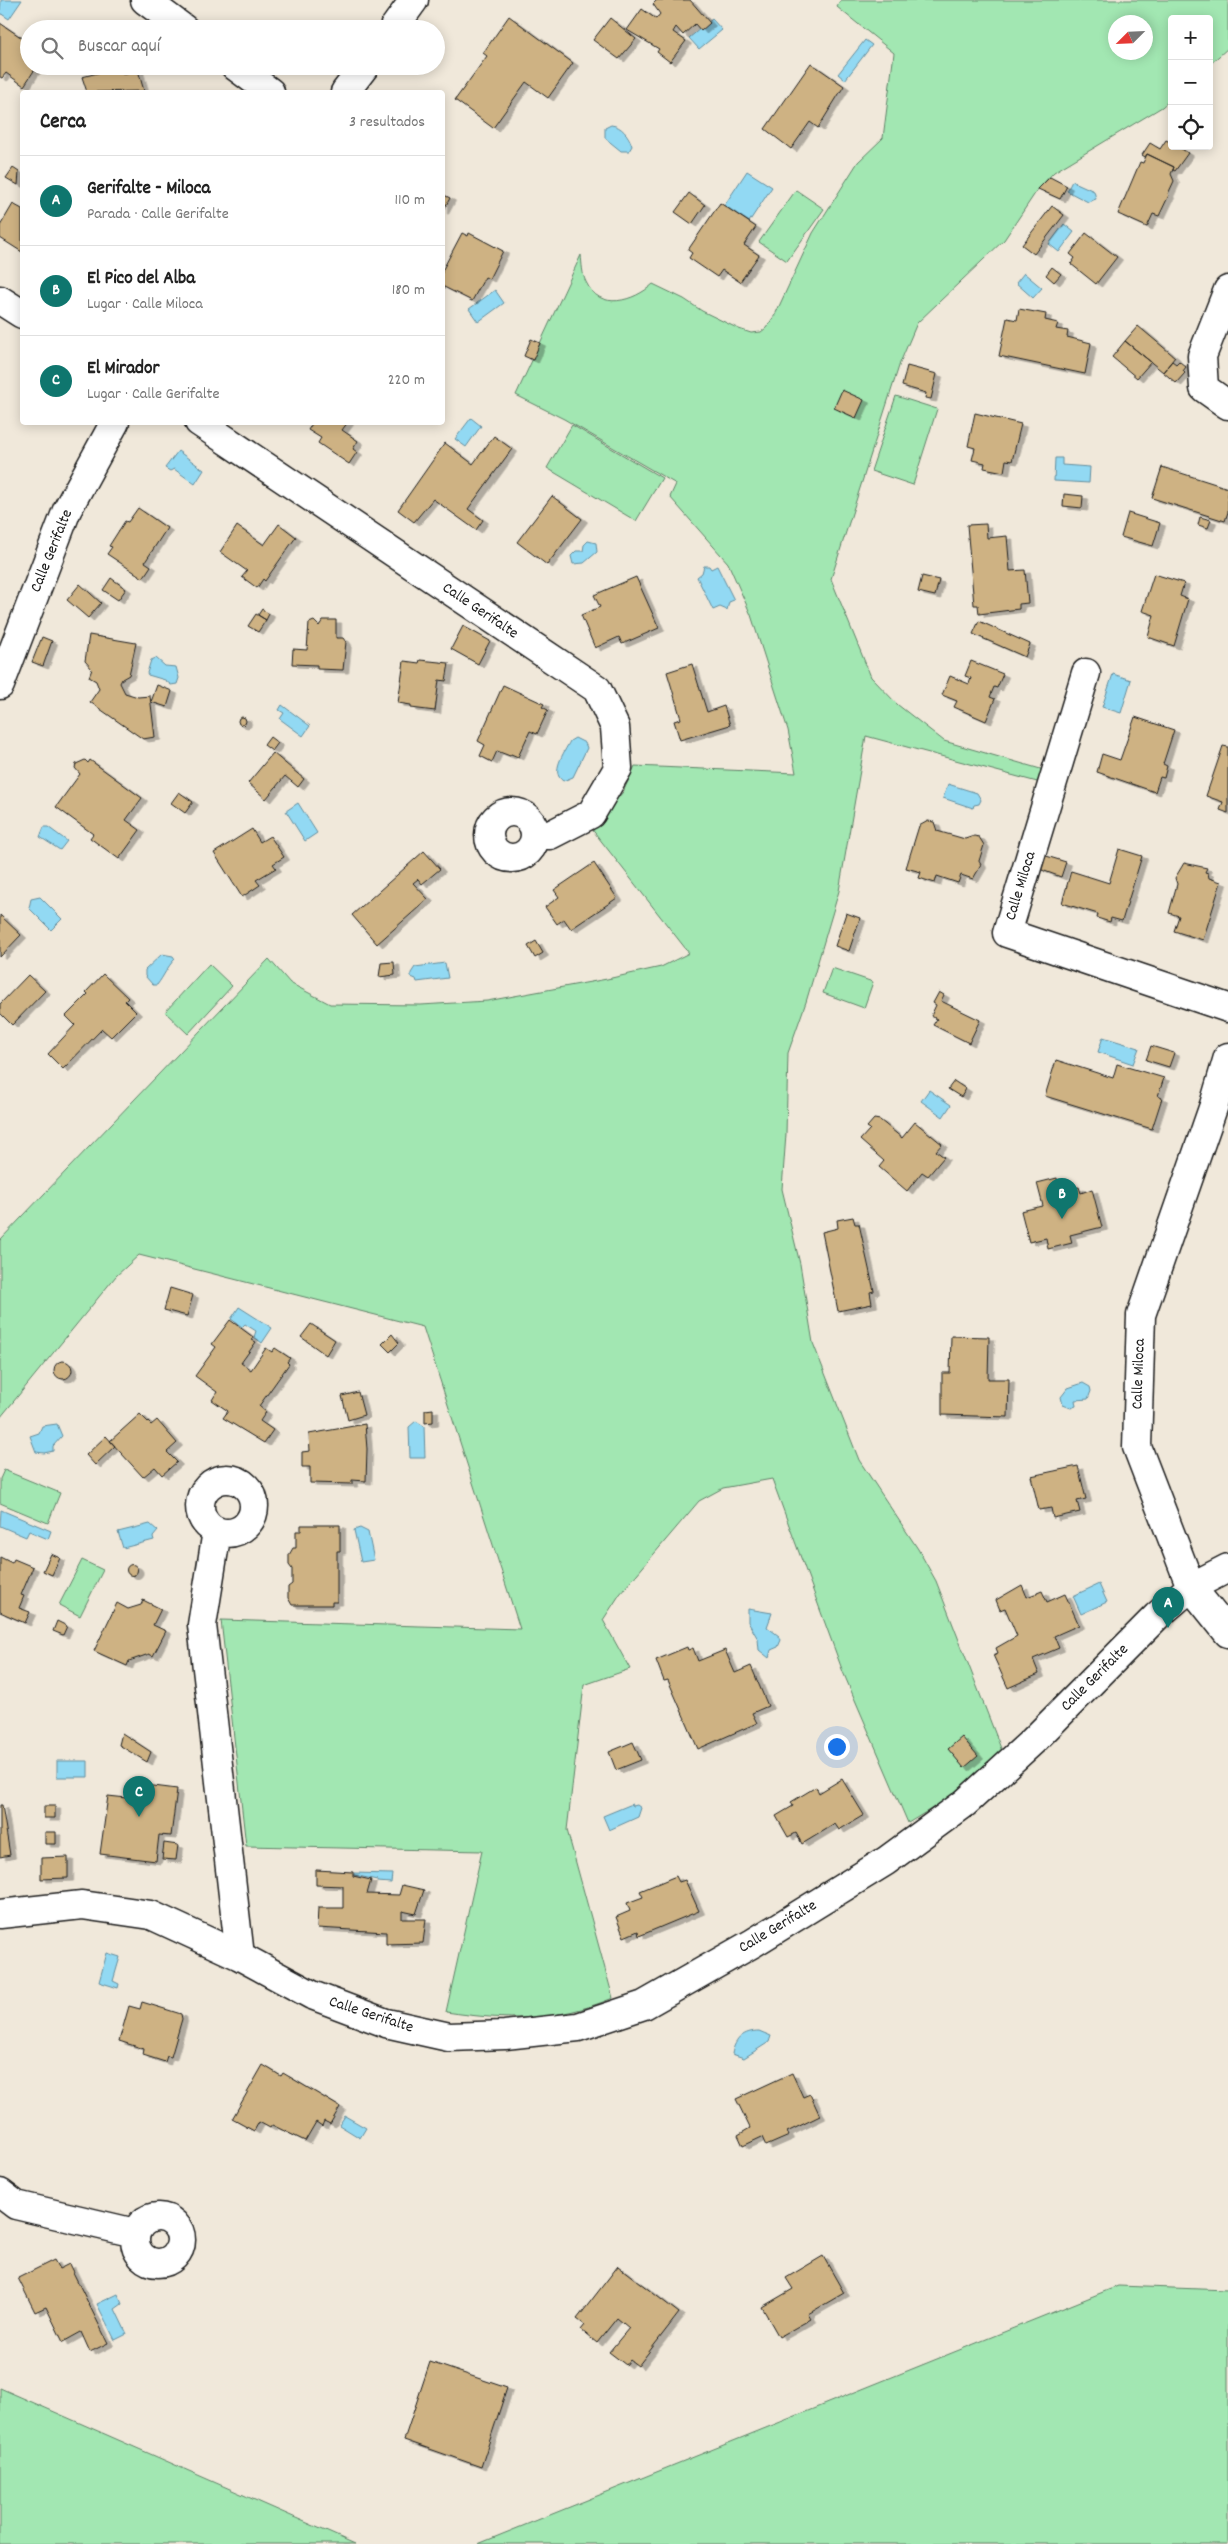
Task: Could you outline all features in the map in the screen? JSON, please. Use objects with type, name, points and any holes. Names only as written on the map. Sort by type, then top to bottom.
[{"type":"street","points":[[145,0],[172,20]]},
{"type":"street","points":[[400,20],[414,0]]},
{"type":"street","points":[[246,75],[267,90]]},
{"type":"street","points":[[347,90],[358,75]]},
{"type":"street","points":[[1228,290],[1202,356],[1204,388],[1228,405]]},
{"type":"street","points":[[0,300],[20,313]]},
{"type":"street","name":"Calle Gerifalte","points":[[0,685],[67,510],[113,425]]},
{"type":"street","name":"Calle Gerifalte","points":[[203,425],[597,689],[615,727],[618,768],[591,814],[550,835],[535,835]]},
{"type":"street","name":"Calle Miloca","points":[[1086,673],[1007,933],[1228,1008]]},
{"type":"street","name":"Calle Miloca","points":[[1228,1057],[1221,1108],[1141,1315],[1137,1447],[1191,1587],[1228,1632]]},
{"type":"street","points":[[217,1531],[202,1625],[240,1956]]},
{"type":"street","name":"Calle Gerifalte","points":[[0,1914],[82,1905],[151,1915],[240,1956],[312,1995],[386,2023],[449,2037],[506,2035],[578,2026],[644,2005],[753,1944],[886,1861],[965,1804],[1033,1741],[1157,1616],[1191,1587],[1228,1568]]},
{"type":"street","points":[[0,2193],[16,2205],[135,2233]]},
{"type":"green space","points":[[841,0],[1228,0],[1228,48],[1213,61],[1213,15],[1168,15],[1168,102],[1054,172],[1038,189],[1004,240],[917,323],[900,363],[831,579],[871,677],[898,705],[944,741],[1044,770],[1041,783],[866,736],[839,891],[806,1002],[788,1053],[786,1134],[782,1189],[800,1264],[813,1343],[859,1460],[918,1549],[936,1581],[1002,1751],[962,1790],[908,1823],[843,1672],[772,1479],[723,1488],[699,1501],[620,1594],[603,1620],[630,1669],[584,1685],[567,1830],[613,1998],[571,2012],[531,2017],[490,2017],[446,2012],[482,1851],[246,1846],[221,1620],[520,1629],[423,1327],[139,1255],[116,1276],[0,1418],[0,1240],[269,959],[290,983],[330,1004],[421,1005],[487,1001],[607,979],[661,967],[689,953],[591,828],[623,792],[635,766],[796,773],[788,730],[751,615],[728,563],[670,497],[676,484],[564,419],[516,395],[581,255],[586,282],[592,291],[600,297],[618,301],[627,299],[653,284],[739,329],[751,333],[761,332],[766,328],[775,315],[813,233],[858,162],[883,138],[894,53],[837,7]]},
{"type":"green space","points":[[796,190],[824,209],[787,261],[759,242]]},
{"type":"green space","points":[[896,396],[937,409],[913,485],[871,471]]},
{"type":"green space","points":[[572,425],[662,478],[636,521],[547,468]]},
{"type":"green space","points":[[209,964],[232,986],[188,1034],[165,1012]]},
{"type":"green space","points":[[832,968],[873,982],[864,1008],[823,993]]},
{"type":"green space","points":[[4,1470],[60,1493],[48,1523],[0,1503],[0,1479]]},
{"type":"green space","points":[[82,1560],[103,1570],[80,1616],[59,1605]]},
{"type":"green space","points":[[1118,2286],[1228,2290],[1228,2544],[478,2544]]},
{"type":"green space","points":[[0,2388],[355,2544],[0,2544]]},
{"type":"water","points":[[1,0],[22,0],[9,19],[0,13]]},
{"type":"water","points":[[712,19],[722,30],[699,49],[689,38]]},
{"type":"water","points":[[865,40],[872,45],[845,80],[838,74]]},
{"type":"water","points":[[611,125],[622,129],[627,135],[632,146],[629,151],[621,151],[605,138],[605,128]]},
{"type":"water","points":[[747,171],[772,187],[749,222],[724,206]]},
{"type":"water","points":[[1072,181],[1094,191],[1096,199],[1088,202],[1067,191]]},
{"type":"water","points":[[1064,224],[1074,232],[1059,252],[1049,244]]},
{"type":"water","points":[[1024,273],[1042,288],[1033,298],[1016,283]]},
{"type":"water","points":[[495,290],[504,303],[478,322],[469,309]]},
{"type":"water","points":[[471,418],[481,426],[466,447],[455,439]]},
{"type":"water","points":[[178,451],[204,470],[195,484],[174,469],[170,471],[165,468]]},
{"type":"water","points":[[1055,458],[1062,458],[1062,465],[1090,467],[1089,483],[1054,481]]},
{"type":"water","points":[[588,541],[596,543],[597,552],[584,563],[573,564],[571,556],[576,551],[583,551],[584,545]]},
{"type":"water","points":[[704,566],[709,566],[711,569],[717,566],[734,600],[729,602],[727,610],[720,607],[713,610],[697,577],[702,573]]},
{"type":"water","points":[[156,658],[165,666],[176,667],[179,678],[177,684],[171,685],[165,680],[148,675],[151,660]]},
{"type":"water","points":[[1113,674],[1131,680],[1121,713],[1102,707]]},
{"type":"water","points":[[282,705],[310,726],[303,736],[280,719],[284,713],[279,710]]},
{"type":"water","points":[[575,738],[585,743],[587,748],[573,777],[563,781],[558,773],[559,762],[570,741]]},
{"type":"water","points":[[948,784],[977,793],[981,800],[979,804],[974,805],[973,808],[943,798]]},
{"type":"water","points":[[298,803],[317,833],[305,841],[286,811]]},
{"type":"water","points":[[44,827],[48,827],[67,841],[60,850],[40,837]]},
{"type":"water","points":[[40,897],[62,919],[51,930],[29,908],[31,899]]},
{"type":"water","points":[[162,954],[173,956],[175,959],[157,985],[153,985],[145,976],[145,970]]},
{"type":"water","points":[[445,963],[448,978],[417,982],[416,979],[411,977],[415,967]]},
{"type":"water","points":[[1103,1037],[1139,1048],[1133,1064],[1098,1052]]},
{"type":"water","points":[[929,1090],[951,1105],[943,1117],[921,1101]]},
{"type":"water","points":[[239,1307],[272,1328],[262,1343],[254,1337],[256,1331],[245,1324],[242,1327],[231,1319]]},
{"type":"water","points":[[1083,1383],[1090,1387],[1091,1391],[1088,1399],[1075,1400],[1076,1406],[1071,1408],[1063,1405],[1061,1397],[1068,1388]]},
{"type":"water","points":[[416,1421],[424,1426],[425,1458],[410,1458],[409,1427]]},
{"type":"water","points":[[57,1424],[62,1436],[53,1446],[53,1451],[36,1452],[30,1436],[39,1433],[42,1426]]},
{"type":"water","points":[[1,1510],[51,1531],[48,1539],[29,1531],[26,1537],[0,1526]]},
{"type":"water","points":[[150,1524],[158,1531],[153,1537],[154,1540],[123,1548],[118,1532]]},
{"type":"water","points":[[360,1528],[368,1532],[374,1560],[361,1562],[354,1530]]},
{"type":"water","points":[[1099,1584],[1107,1602],[1081,1614],[1073,1596]]},
{"type":"water","points":[[748,1609],[772,1613],[767,1627],[779,1636],[781,1640],[778,1647],[771,1650],[769,1658],[759,1650],[758,1639],[748,1622]]},
{"type":"water","points":[[57,1761],[88,1761],[88,1777],[57,1777]]},
{"type":"water","points":[[632,1804],[641,1808],[638,1817],[609,1830],[603,1816]]},
{"type":"water","points":[[354,1873],[392,1874],[391,1883],[377,1882],[377,1880],[354,1875]]},
{"type":"water","points":[[107,1953],[120,1957],[113,1981],[119,1984],[118,1988],[99,1982]]},
{"type":"water","points":[[759,2031],[771,2036],[769,2042],[744,2058],[732,2054],[735,2044],[741,2036],[749,2032]]},
{"type":"water","points":[[345,2116],[366,2128],[360,2138],[339,2125]]},
{"type":"water","points":[[118,2294],[122,2304],[115,2309],[127,2334],[115,2340],[97,2304]]},
{"type":"building","points":[[657,0],[690,0],[710,23],[701,31],[695,24],[683,35],[676,27],[673,32],[686,41],[670,62],[657,52],[659,49],[627,30],[642,9],[656,19],[660,14],[653,4]]},
{"type":"building","points":[[509,16],[573,63],[548,98],[526,82],[493,128],[455,100],[487,56],[483,53]]},
{"type":"building","points":[[610,18],[636,39],[619,59],[593,40]]},
{"type":"building","points":[[0,23],[20,37],[20,75],[31,75],[24,86],[6,73],[2,78],[0,77]]},
{"type":"building","points":[[811,63],[844,86],[818,128],[810,122],[791,149],[765,129]]},
{"type":"building","points":[[90,75],[139,75],[144,90],[86,90],[82,77]]},
{"type":"building","points":[[1166,140],[1168,141],[1168,150],[1183,150],[1188,153],[1175,171],[1173,170],[1174,167],[1147,154],[1145,157],[1142,155],[1150,143],[1160,149]]},
{"type":"building","points":[[1147,154],[1174,167],[1171,174],[1174,181],[1159,216],[1153,214],[1147,227],[1118,214],[1140,162],[1143,163]]},
{"type":"building","points":[[13,168],[19,172],[18,185],[6,178]]},
{"type":"building","points":[[1050,177],[1067,186],[1060,199],[1038,189]]},
{"type":"building","points":[[689,193],[705,205],[692,224],[675,212]]},
{"type":"building","points":[[445,196],[450,198],[445,207]]},
{"type":"building","points":[[720,203],[756,227],[744,245],[759,255],[740,282],[722,270],[717,277],[689,258],[692,253],[688,250]]},
{"type":"building","points":[[13,204],[20,208],[20,251],[0,238],[0,226]]},
{"type":"building","points":[[1052,206],[1064,215],[1034,254],[1022,245]]},
{"type":"building","points":[[462,233],[468,236],[469,233],[503,251],[489,279],[485,277],[472,301],[445,288],[445,265]]},
{"type":"building","points":[[1086,233],[1117,257],[1096,284],[1071,264],[1075,258],[1070,254]]},
{"type":"building","points":[[1052,267],[1061,274],[1054,282],[1046,275]]},
{"type":"building","points":[[1019,309],[1046,314],[1045,320],[1058,323],[1056,329],[1068,331],[1067,337],[1091,343],[1085,374],[999,356],[1007,318],[1017,320]]},
{"type":"building","points":[[1138,326],[1175,357],[1163,372],[1125,341]]},
{"type":"building","points":[[531,339],[540,343],[533,360],[524,356]]},
{"type":"building","points":[[1125,341],[1151,362],[1137,378],[1112,357]]},
{"type":"building","points":[[1172,361],[1176,364],[1179,361],[1186,367],[1183,371],[1185,373],[1176,383],[1163,372]]},
{"type":"building","points":[[907,366],[937,374],[931,399],[925,398],[926,393],[902,386]]},
{"type":"building","points":[[842,390],[864,400],[856,418],[834,408]]},
{"type":"building","points":[[975,413],[1021,424],[1012,461],[1006,460],[1004,472],[984,468],[985,463],[972,460],[975,448],[968,446]]},
{"type":"building","points":[[311,425],[346,425],[342,430],[358,441],[353,449],[357,452],[349,464],[318,443],[321,438],[308,430]]},
{"type":"building","points":[[494,436],[512,449],[468,509],[483,520],[476,530],[433,499],[414,522],[398,510],[445,443],[473,464]]},
{"type":"building","points":[[1162,467],[1228,488],[1228,512],[1225,521],[1152,498]]},
{"type":"building","points":[[1064,494],[1083,496],[1082,508],[1063,506]]},
{"type":"building","points":[[552,496],[582,519],[547,565],[517,542]]},
{"type":"building","points":[[138,508],[167,528],[145,562],[151,566],[143,578],[107,554],[112,547],[109,546],[125,521],[128,522]]},
{"type":"building","points":[[1128,513],[1160,523],[1153,546],[1121,537]]},
{"type":"building","points":[[1200,517],[1211,520],[1208,528],[1198,525]]},
{"type":"building","points":[[279,524],[296,537],[265,581],[263,579],[257,588],[242,577],[247,571],[220,552],[237,526],[264,545]]},
{"type":"building","points":[[986,524],[987,538],[1007,536],[1010,571],[1025,570],[1028,603],[1019,604],[1019,609],[979,614],[978,605],[974,605],[967,525]]},
{"type":"building","points":[[1154,574],[1184,583],[1180,596],[1188,599],[1174,646],[1148,637],[1154,615],[1142,611]]},
{"type":"building","points":[[922,576],[939,580],[935,596],[918,592]]},
{"type":"building","points":[[636,577],[659,628],[622,644],[619,637],[595,648],[581,615],[600,607],[594,595]]},
{"type":"building","points":[[111,578],[126,589],[118,600],[103,590]]},
{"type":"building","points":[[80,584],[101,603],[88,618],[67,600]]},
{"type":"building","points":[[262,609],[269,614],[266,620],[258,615]]},
{"type":"building","points":[[256,614],[266,620],[258,632],[248,626]]},
{"type":"building","points":[[323,620],[336,620],[336,638],[343,638],[346,642],[343,670],[317,669],[317,665],[292,664],[293,649],[307,650],[309,623],[314,621],[319,626]]},
{"type":"building","points":[[979,621],[1030,644],[1025,657],[973,634]]},
{"type":"building","points":[[463,626],[490,641],[478,664],[451,649]]},
{"type":"building","points":[[89,635],[136,643],[129,675],[122,679],[120,683],[125,693],[138,697],[150,696],[155,737],[143,739],[90,702],[99,689],[96,681],[89,677],[92,669],[85,661]]},
{"type":"building","points":[[42,637],[52,641],[43,666],[32,662]]},
{"type":"building","points":[[420,660],[449,663],[446,681],[439,680],[435,711],[411,708],[411,705],[398,703],[404,661],[419,663]]},
{"type":"building","points":[[971,661],[1003,674],[997,688],[994,687],[990,697],[995,699],[986,721],[954,707],[957,701],[942,695],[950,676],[969,684],[971,678],[965,676]]},
{"type":"building","points":[[692,664],[707,712],[724,706],[730,725],[680,740],[674,721],[681,719],[667,672]]},
{"type":"building","points":[[157,685],[172,691],[167,707],[151,702]]},
{"type":"building","points":[[503,685],[544,704],[542,707],[548,710],[537,734],[530,731],[518,757],[497,751],[492,762],[480,756],[485,745],[478,741]]},
{"type":"building","points":[[242,717],[246,721],[242,725],[238,721]]},
{"type":"building","points":[[1135,717],[1174,730],[1163,764],[1167,766],[1164,778],[1160,777],[1155,792],[1097,772],[1102,754],[1120,760]]},
{"type":"building","points":[[270,737],[278,743],[272,751],[264,745]]},
{"type":"building","points":[[1223,746],[1228,747],[1228,813],[1220,810],[1223,802],[1206,796]]},
{"type":"building","points":[[273,753],[304,779],[298,787],[285,776],[266,799],[248,783]]},
{"type":"building","points":[[85,760],[88,763],[90,760],[142,798],[126,820],[140,830],[119,859],[90,838],[93,834],[56,807],[80,774],[75,768],[76,764]]},
{"type":"building","points":[[179,792],[193,802],[185,813],[171,803]]},
{"type":"building","points":[[928,821],[934,822],[937,831],[965,839],[974,836],[979,837],[984,845],[979,861],[981,865],[973,879],[961,875],[958,883],[937,876],[935,883],[919,878],[921,872],[906,868],[919,826]]},
{"type":"building","points":[[252,829],[260,842],[270,836],[284,857],[273,864],[276,868],[256,880],[260,885],[242,897],[214,853]]},
{"type":"building","points":[[1119,849],[1142,856],[1122,921],[1111,918],[1110,922],[1097,918],[1098,914],[1062,903],[1071,871],[1109,883]]},
{"type":"building","points":[[424,851],[440,869],[422,884],[418,879],[413,883],[428,899],[377,944],[352,915]]},
{"type":"building","points":[[1043,855],[1066,862],[1061,877],[1039,869]]},
{"type":"building","points":[[594,863],[617,898],[571,929],[564,919],[557,924],[545,907],[559,897],[554,890]]},
{"type":"building","points":[[1184,863],[1207,868],[1205,872],[1208,873],[1209,878],[1221,882],[1203,940],[1174,931],[1179,916],[1169,913],[1177,884],[1175,878]]},
{"type":"building","points":[[846,913],[860,918],[849,951],[835,946]]},
{"type":"building","points":[[0,915],[21,935],[0,957]]},
{"type":"building","points":[[536,941],[543,953],[535,958],[528,946]]},
{"type":"building","points":[[394,962],[395,975],[379,977],[381,963]]},
{"type":"building","points":[[103,974],[128,998],[125,1001],[136,1012],[111,1037],[102,1029],[63,1069],[48,1054],[75,1025],[66,1016],[88,994],[86,992]]},
{"type":"building","points":[[28,975],[45,991],[12,1025],[0,1013],[0,1004]]},
{"type":"building","points":[[939,992],[944,995],[941,1001],[980,1020],[969,1043],[933,1025],[937,1019],[931,1016],[936,1005],[933,1003]]},
{"type":"building","points":[[1151,1046],[1174,1053],[1169,1067],[1146,1060]]},
{"type":"building","points":[[1056,1060],[1113,1078],[1117,1064],[1164,1078],[1158,1096],[1162,1098],[1152,1129],[1045,1096]]},
{"type":"building","points":[[954,1081],[966,1089],[961,1097],[948,1089]]},
{"type":"building","points":[[874,1119],[880,1120],[902,1138],[915,1122],[942,1144],[936,1151],[944,1157],[928,1176],[922,1172],[907,1191],[879,1167],[884,1161],[860,1140],[870,1129],[867,1127]]},
{"type":"building","points":[[1057,1178],[1060,1191],[1079,1187],[1081,1193],[1092,1189],[1102,1227],[1070,1235],[1072,1243],[1048,1249],[1046,1238],[1029,1242],[1021,1211],[1043,1206],[1037,1183]]},
{"type":"building","points":[[853,1217],[855,1224],[859,1224],[874,1291],[870,1292],[872,1304],[838,1311],[822,1232],[838,1228],[837,1220]]},
{"type":"building","points":[[170,1288],[193,1295],[187,1316],[164,1310]]},
{"type":"building","points":[[230,1320],[253,1337],[252,1340],[256,1342],[241,1363],[251,1370],[266,1348],[272,1352],[275,1348],[290,1358],[287,1362],[289,1364],[259,1406],[266,1412],[260,1421],[273,1430],[264,1443],[223,1418],[228,1411],[212,1400],[217,1392],[195,1376],[216,1347],[212,1344]]},
{"type":"building","points":[[311,1324],[335,1340],[326,1355],[301,1337]]},
{"type":"building","points":[[392,1334],[399,1343],[390,1352],[382,1344]]},
{"type":"building","points":[[951,1336],[989,1337],[988,1379],[1009,1379],[1008,1417],[942,1415],[942,1373],[950,1373]]},
{"type":"building","points":[[63,1361],[71,1366],[72,1370],[67,1378],[63,1379],[55,1374],[54,1370],[59,1362]]},
{"type":"building","points":[[358,1392],[364,1415],[348,1420],[342,1396]]},
{"type":"building","points":[[433,1409],[433,1422],[425,1423],[425,1410]]},
{"type":"building","points":[[140,1414],[151,1425],[157,1420],[177,1443],[167,1452],[177,1462],[162,1475],[155,1467],[143,1477],[110,1441]]},
{"type":"building","points":[[365,1424],[367,1449],[366,1481],[352,1480],[352,1484],[310,1483],[310,1467],[302,1467],[302,1452],[310,1451],[309,1434]]},
{"type":"building","points":[[106,1436],[115,1446],[95,1465],[86,1455]]},
{"type":"building","points":[[1078,1466],[1086,1499],[1077,1501],[1080,1512],[1053,1518],[1051,1508],[1039,1510],[1031,1476]]},
{"type":"building","points":[[301,1525],[340,1525],[340,1551],[337,1551],[337,1602],[332,1602],[332,1605],[292,1605],[288,1598],[288,1587],[292,1584],[292,1569],[289,1565],[289,1555],[293,1548],[296,1548],[296,1531],[301,1531]]},
{"type":"building","points":[[51,1554],[60,1558],[52,1575],[43,1571]]},
{"type":"building","points":[[0,1557],[12,1563],[14,1559],[33,1567],[21,1595],[24,1596],[19,1608],[30,1612],[25,1623],[0,1612]]},
{"type":"building","points":[[132,1564],[138,1570],[132,1576],[126,1570]]},
{"type":"building","points":[[1022,1585],[1027,1597],[1042,1591],[1047,1602],[1065,1594],[1079,1625],[1054,1636],[1059,1648],[1033,1659],[1039,1674],[1008,1688],[993,1655],[998,1653],[996,1648],[1017,1636],[1005,1608],[1000,1610],[996,1600]]},
{"type":"building","points":[[143,1600],[161,1609],[153,1625],[166,1631],[153,1656],[149,1654],[129,1661],[127,1666],[94,1651],[117,1603],[128,1609],[141,1605]]},
{"type":"building","points":[[57,1621],[67,1626],[63,1635],[53,1631]]},
{"type":"building","points":[[687,1647],[688,1650],[693,1648],[698,1661],[725,1650],[735,1673],[751,1666],[768,1706],[752,1713],[757,1723],[698,1749],[668,1680],[664,1681],[656,1660]]},
{"type":"building","points":[[122,1733],[151,1752],[147,1762],[119,1745]]},
{"type":"building","points":[[962,1737],[978,1756],[964,1768],[948,1749]]},
{"type":"building","points":[[633,1742],[641,1760],[616,1770],[609,1752]]},
{"type":"building","points":[[842,1779],[864,1815],[839,1830],[835,1824],[802,1844],[796,1833],[788,1837],[776,1816],[793,1806],[791,1802],[816,1787],[819,1793]]},
{"type":"building","points":[[138,1784],[177,1789],[171,1836],[159,1835],[156,1861],[100,1854],[108,1796],[136,1799]]},
{"type":"building","points":[[0,1805],[2,1805],[10,1855],[0,1857]]},
{"type":"building","points":[[44,1806],[55,1806],[55,1818],[44,1818]]},
{"type":"building","points":[[45,1832],[56,1832],[56,1844],[45,1844]]},
{"type":"building","points":[[164,1843],[178,1845],[176,1860],[162,1859]]},
{"type":"building","points":[[68,1857],[68,1878],[41,1879],[41,1858]]},
{"type":"building","points":[[316,1870],[353,1872],[353,1876],[371,1880],[367,1894],[399,1895],[402,1885],[424,1890],[416,1914],[402,1911],[402,1919],[426,1919],[423,1943],[386,1944],[386,1932],[317,1928],[318,1908],[343,1908],[343,1886],[316,1885]]},
{"type":"building","points":[[676,1876],[679,1882],[685,1880],[699,1911],[639,1936],[638,1931],[624,1937],[616,1917],[630,1911],[627,1903],[643,1897],[640,1891]]},
{"type":"building","points":[[142,2002],[181,2014],[182,2019],[171,2057],[167,2056],[165,2062],[143,2055],[144,2049],[119,2041],[129,2006],[140,2009]]},
{"type":"building","points":[[263,2065],[281,2076],[283,2073],[340,2107],[330,2124],[324,2121],[322,2126],[316,2122],[305,2141],[272,2125],[270,2128],[259,2122],[254,2131],[232,2119]]},
{"type":"building","points":[[792,2073],[803,2097],[810,2094],[820,2116],[787,2132],[789,2136],[766,2146],[762,2137],[743,2146],[738,2135],[750,2128],[736,2099]]},
{"type":"building","points":[[823,2256],[844,2293],[808,2314],[811,2319],[779,2337],[762,2307],[793,2289],[786,2278]]},
{"type":"building","points":[[54,2260],[59,2269],[69,2264],[108,2343],[90,2352],[81,2332],[63,2342],[46,2307],[35,2312],[18,2278]]},
{"type":"building","points":[[618,2266],[679,2313],[638,2366],[630,2360],[626,2365],[609,2352],[629,2328],[617,2318],[597,2343],[581,2330],[585,2325],[577,2319]]},
{"type":"building","points":[[430,2362],[507,2388],[481,2467],[404,2440]]},
{"type":"place","name":"El Pico del Alba","points":[[1062,1219]]},
{"type":"place","name":"Gerifalte - Miloca","points":[[1168,1628]]},
{"type":"place","name":"El Mirador","points":[[139,1817]]}]
